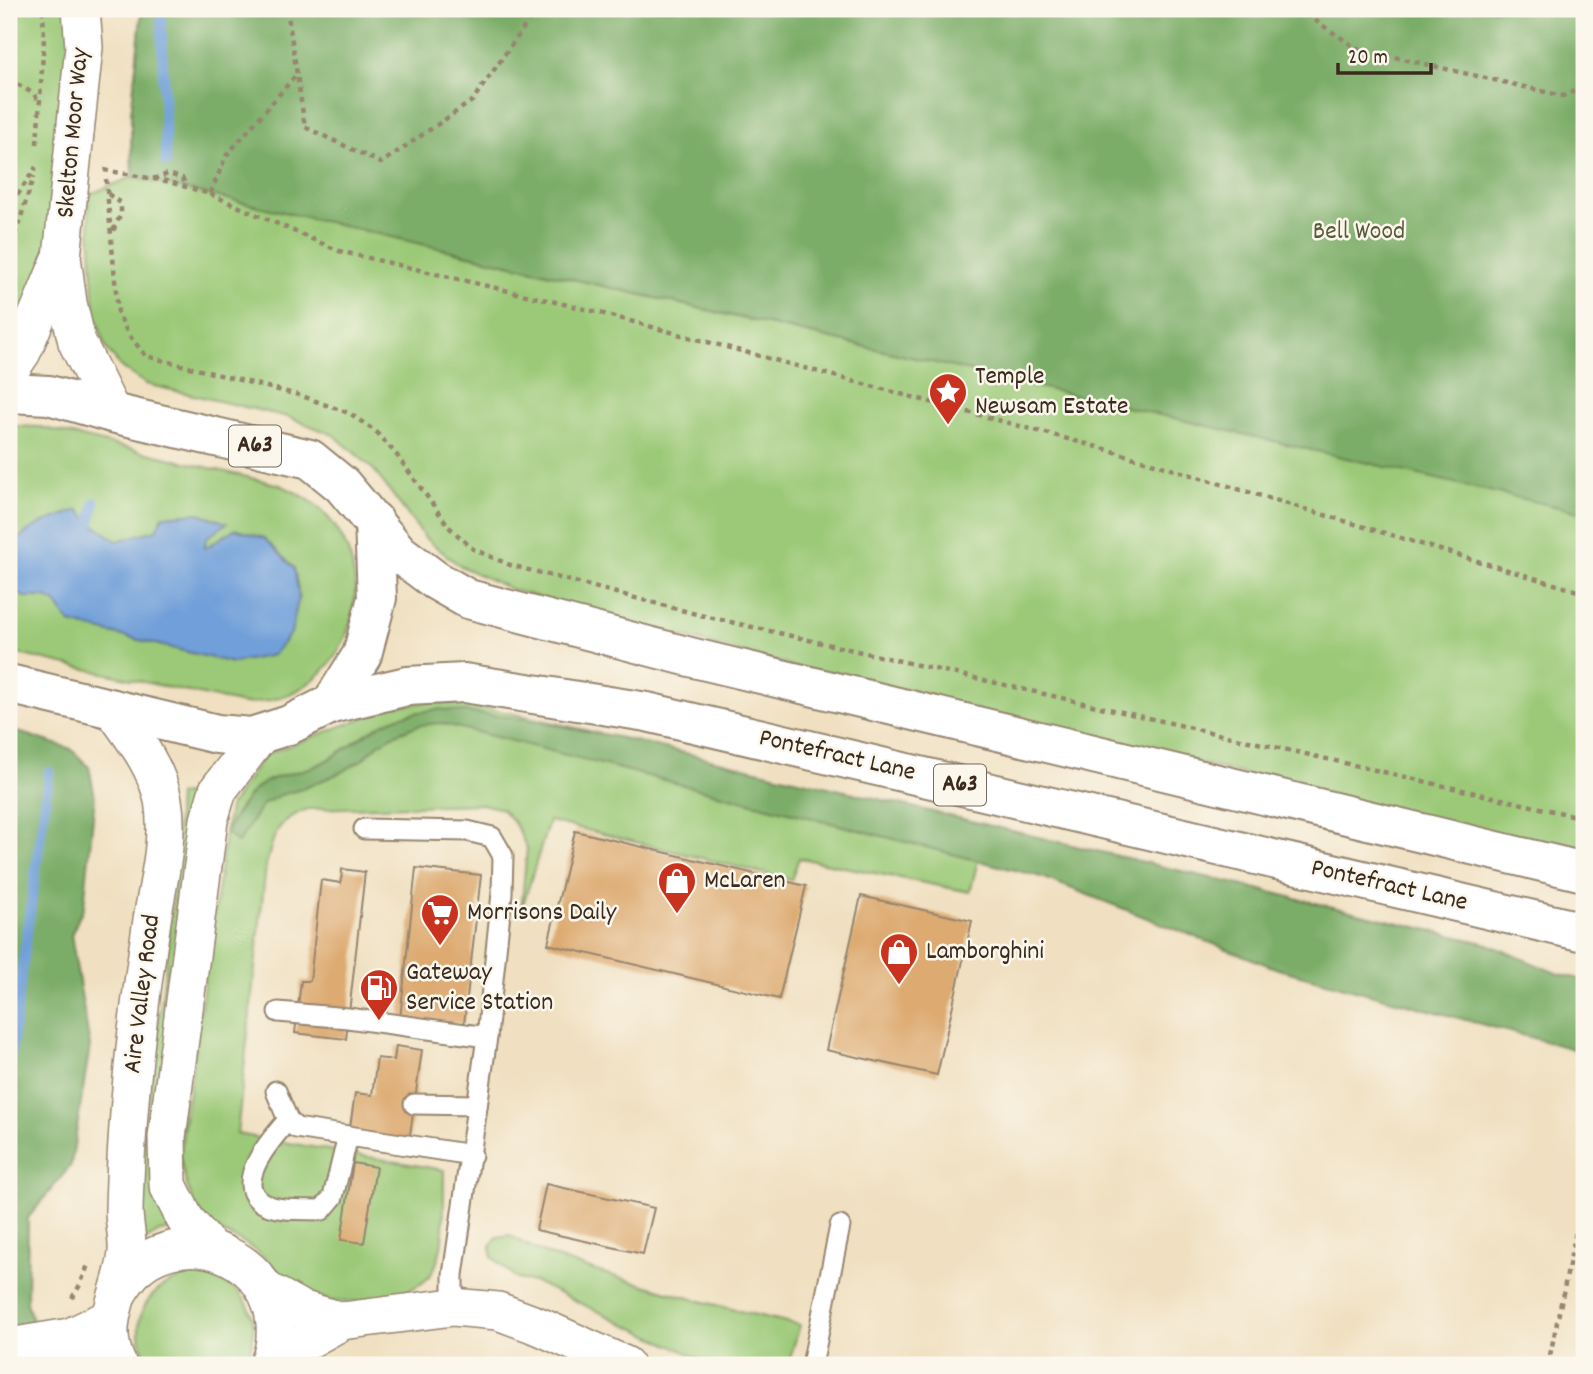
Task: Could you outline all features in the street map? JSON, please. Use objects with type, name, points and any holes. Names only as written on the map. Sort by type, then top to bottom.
[{"type":"highway","name":"A63","points":[[9,393],[49,395],[112,413],[310,459],[342,485],[399,553],[435,580],[468,599],[708,661],[1584,872]]},
{"type":"highway","points":[[331,704],[362,655],[377,598],[374,521]]},
{"type":"highway","name":"Pontefract Lane","points":[[331,704],[407,686],[464,683],[647,712],[1584,932]]},
{"type":"highway","name":"A63","points":[[9,684],[218,734],[251,737],[289,725],[331,704]]},
{"type":"street","name":"Skelton Moor Way","points":[[81,9],[84,47],[62,257],[77,342],[112,413]]},
{"type":"street","name":"Skelton Moor Way","points":[[9,371],[22,352],[62,257]]},
{"type":"street","name":"Aire Valley Road","points":[[112,708],[146,755],[162,796],[165,815],[163,850],[146,957],[132,1079],[125,1171],[127,1253],[109,1329],[113,1355],[118,1365]]},
{"type":"street","name":"Aire Valley Road","points":[[210,1248],[185,1219],[168,1185],[167,1138],[209,820],[218,790],[261,734]]},
{"type":"street","name":"Aire Valley Road","points":[[114,1305],[130,1275],[146,1260],[166,1251],[188,1247],[210,1248],[242,1263],[256,1275],[266,1290],[274,1313],[276,1337],[269,1363]]},
{"type":"street","points":[[266,1290],[300,1309],[342,1321]]},
{"type":"street","points":[[16,1346],[70,1337],[114,1305]]},
{"type":"street","points":[[269,1363],[342,1321],[453,1307],[498,1311],[541,1327],[625,1365]]},
{"type":"street","points":[[16,1346],[89,1365]]},
{"type":"lane","points":[[363,829],[467,831],[492,837],[503,856],[502,893],[487,1037],[453,1275],[453,1307]]},
{"type":"lane","points":[[278,1012],[348,1018],[487,1037]]},
{"type":"lane","points":[[276,1091],[288,1120],[296,1128],[471,1156]]},
{"type":"lane","points":[[414,1104],[477,1105]]},
{"type":"lane","points":[[288,1120],[258,1157],[251,1179],[254,1193],[262,1203],[282,1208],[322,1210],[333,1197],[348,1136]]},
{"type":"lane","points":[[812,1365],[840,1226]]},
{"type":"path","points":[[9,250],[37,165],[44,39],[43,9]]},
{"type":"path","points":[[287,9],[305,127],[381,163],[472,101],[537,9]]},
{"type":"path","points":[[1298,9],[1356,48],[1563,96],[1584,87]]},
{"type":"path","points":[[210,194],[226,156],[297,74]]},
{"type":"path","points":[[9,79],[34,94],[39,103]]},
{"type":"path","points":[[9,213],[37,165]]},
{"type":"path","points":[[1584,593],[1105,449],[589,310],[339,251],[210,194],[153,179],[107,171],[118,313],[128,334],[146,356],[302,396],[351,414],[376,432],[396,454],[450,528],[473,549],[510,565],[700,615],[1584,818]]},
{"type":"path","points":[[107,193],[121,203],[121,214],[111,234]]},
{"type":"path","points":[[1548,1365],[1584,1193]]},
{"type":"path","points":[[65,1305],[80,1285],[89,1262]]},
{"type":"green space","points":[[19,9],[81,9],[69,176],[9,371],[9,17],[19,13]]},
{"type":"green space","name":"Temple Newsam Estate","points":[[142,9],[1584,9],[1584,855],[799,668],[513,590],[460,566],[426,539],[373,469],[334,435],[288,417],[146,384],[122,368],[106,348],[95,314],[88,195],[132,177],[131,115]]},
{"type":"green space","name":"Bell Wood","points":[[142,9],[1584,9],[1584,513],[132,177],[131,115]]},
{"type":"green space","points":[[9,427],[40,427],[280,485],[312,502],[337,529],[348,550],[354,573],[355,597],[351,620],[343,642],[330,663],[297,691],[271,700],[243,704],[9,652]]},
{"type":"green space","points":[[429,702],[462,704],[530,717],[987,825],[970,892],[799,858],[791,880],[549,821],[521,911],[527,848],[515,824],[502,809],[482,804],[308,809],[289,818],[275,836],[266,865],[237,1134],[444,1170],[442,1238],[431,1274],[413,1288],[386,1297],[332,1301],[295,1286],[254,1249],[209,1223],[195,1204],[183,1171],[180,1154],[229,808],[264,755],[395,706]]},
{"type":"green space","points":[[440,709],[524,719],[622,738],[1488,944],[1556,973],[1584,980],[1584,1052],[1278,969],[1042,877],[441,723],[419,725],[398,733],[344,771],[263,804],[238,843],[225,832],[258,786],[326,761],[373,729],[393,719]]},
{"type":"green space","points":[[9,729],[71,749],[89,767],[95,797],[84,906],[71,935],[90,1046],[71,1165],[28,1218],[27,1302],[45,1365],[9,1365]]},
{"type":"green space","points":[[178,795],[199,796],[177,1229],[160,1232],[144,1241],[142,1174],[145,1129],[168,949]]},
{"type":"green space","points":[[510,1235],[537,1250],[580,1266],[689,1298],[800,1325],[788,1365],[711,1364],[535,1282],[517,1279],[492,1257],[491,1245],[497,1237]]},
{"type":"green space","points":[[195,1274],[227,1284],[248,1304],[254,1332],[243,1365],[151,1365],[139,1334],[144,1307],[164,1286],[178,1278]]},
{"type":"water","points":[[79,510],[90,522],[117,541],[156,530],[163,516],[199,513],[227,523],[206,538],[205,548],[235,529],[264,538],[294,568],[299,596],[291,633],[273,655],[232,663],[70,623],[57,604],[45,597],[24,597],[9,587],[9,559],[18,539],[36,526]]},
{"type":"building","name":"McLaren","points":[[575,831],[806,886],[779,999],[548,944]]},
{"type":"building","name":"Morrisons Daily","points":[[416,868],[481,875],[464,1024],[400,1019]]},
{"type":"building","points":[[342,869],[365,872],[346,1039],[295,1033],[301,981],[310,981],[321,880],[341,883]]},
{"type":"building","name":"Lamborghini","points":[[861,896],[972,921],[937,1075],[826,1050]]},
{"type":"building","points":[[396,1046],[422,1050],[409,1142],[349,1134],[355,1093],[372,1095],[377,1058],[394,1060]]},
{"type":"building","points":[[353,1163],[376,1167],[364,1243],[341,1240]]},
{"type":"building","points":[[546,1184],[654,1208],[643,1254],[536,1230]]},
{"type":"waterway","points":[[161,9],[166,162]]},
{"type":"waterway","points":[[88,532],[95,502]]},
{"type":"waterway","points":[[9,1066],[49,772]]},
{"type":"place","name":"Temple Newsam Estate","points":[[948,426]]},
{"type":"place","name":"McLaren","points":[[677,915]]},
{"type":"place","name":"Morrisons Daily","points":[[440,947]]},
{"type":"place","name":"Lamborghini","points":[[899,986]]},
{"type":"place","name":"Gateway Service Station","points":[[379,1022]]}]
